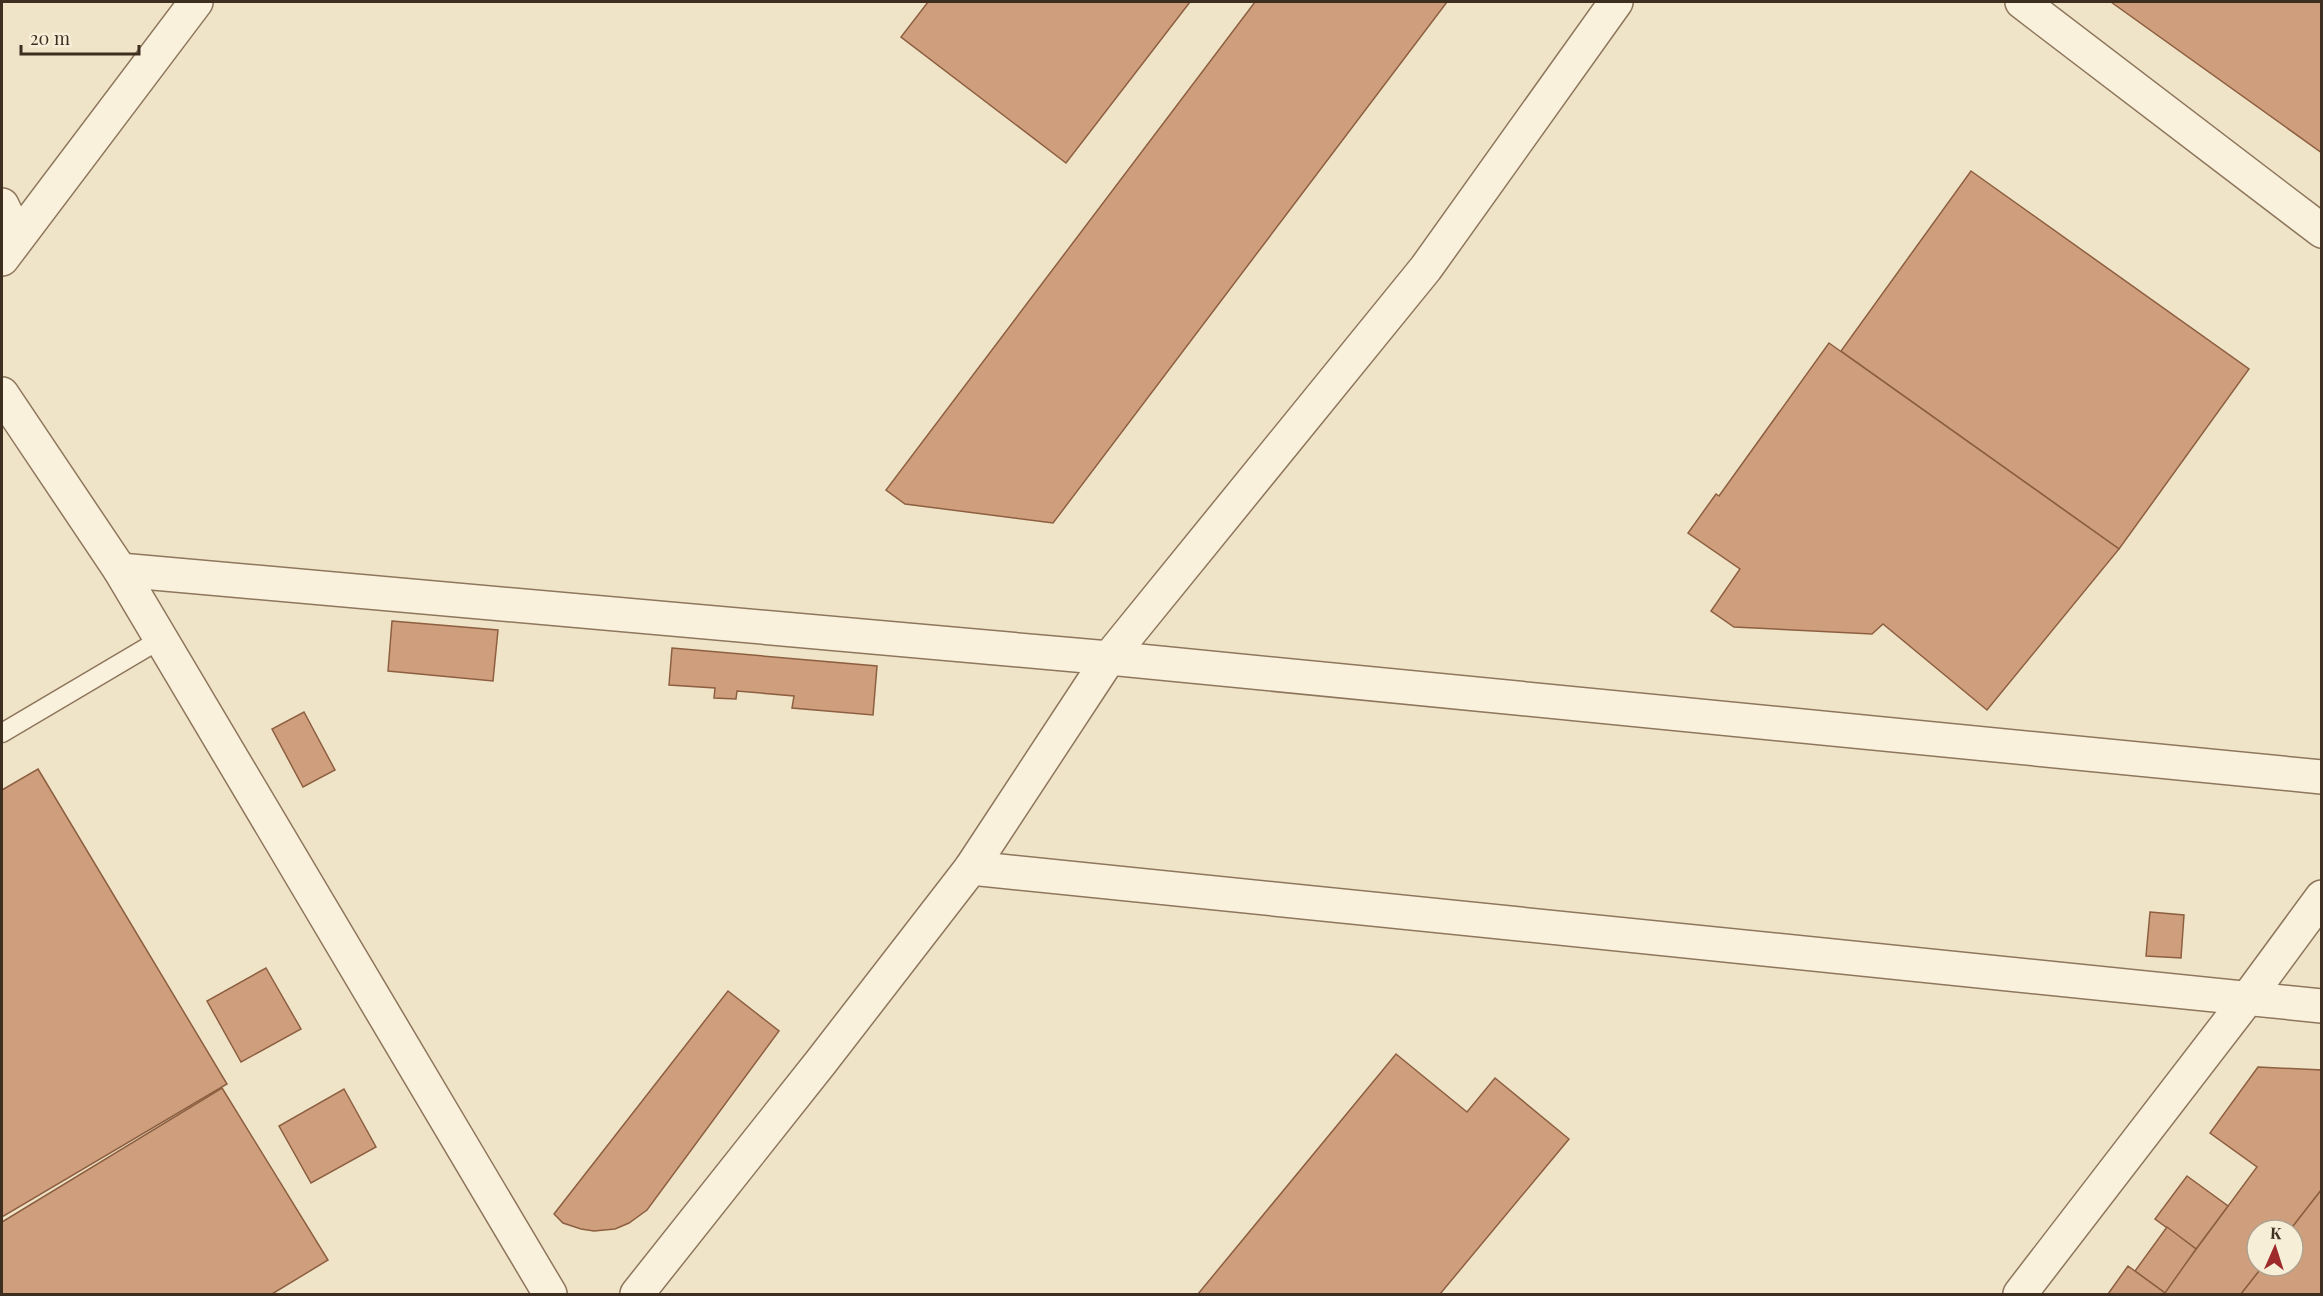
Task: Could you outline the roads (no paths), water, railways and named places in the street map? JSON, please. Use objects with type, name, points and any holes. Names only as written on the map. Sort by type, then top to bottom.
[{"type":"street","points":[[9,247],[196,2]]},
{"type":"street","points":[[637,1294],[829,1053],[971,868],[1109,658],[1426,268],[1616,2]]},
{"type":"street","points":[[2022,2],[2322,231]]},
{"type":"street","points":[[2,205],[9,247]]},
{"type":"street","points":[[2,393],[120,570],[550,1294]]},
{"type":"street","points":[[120,570],[1109,658],[2322,777]]},
{"type":"street","points":[[971,868],[2322,1006]]},
{"type":"street","points":[[2019,1294],[2247,999],[2322,897]]},
{"type":"lane","points":[[2,733],[161,639]]}]
